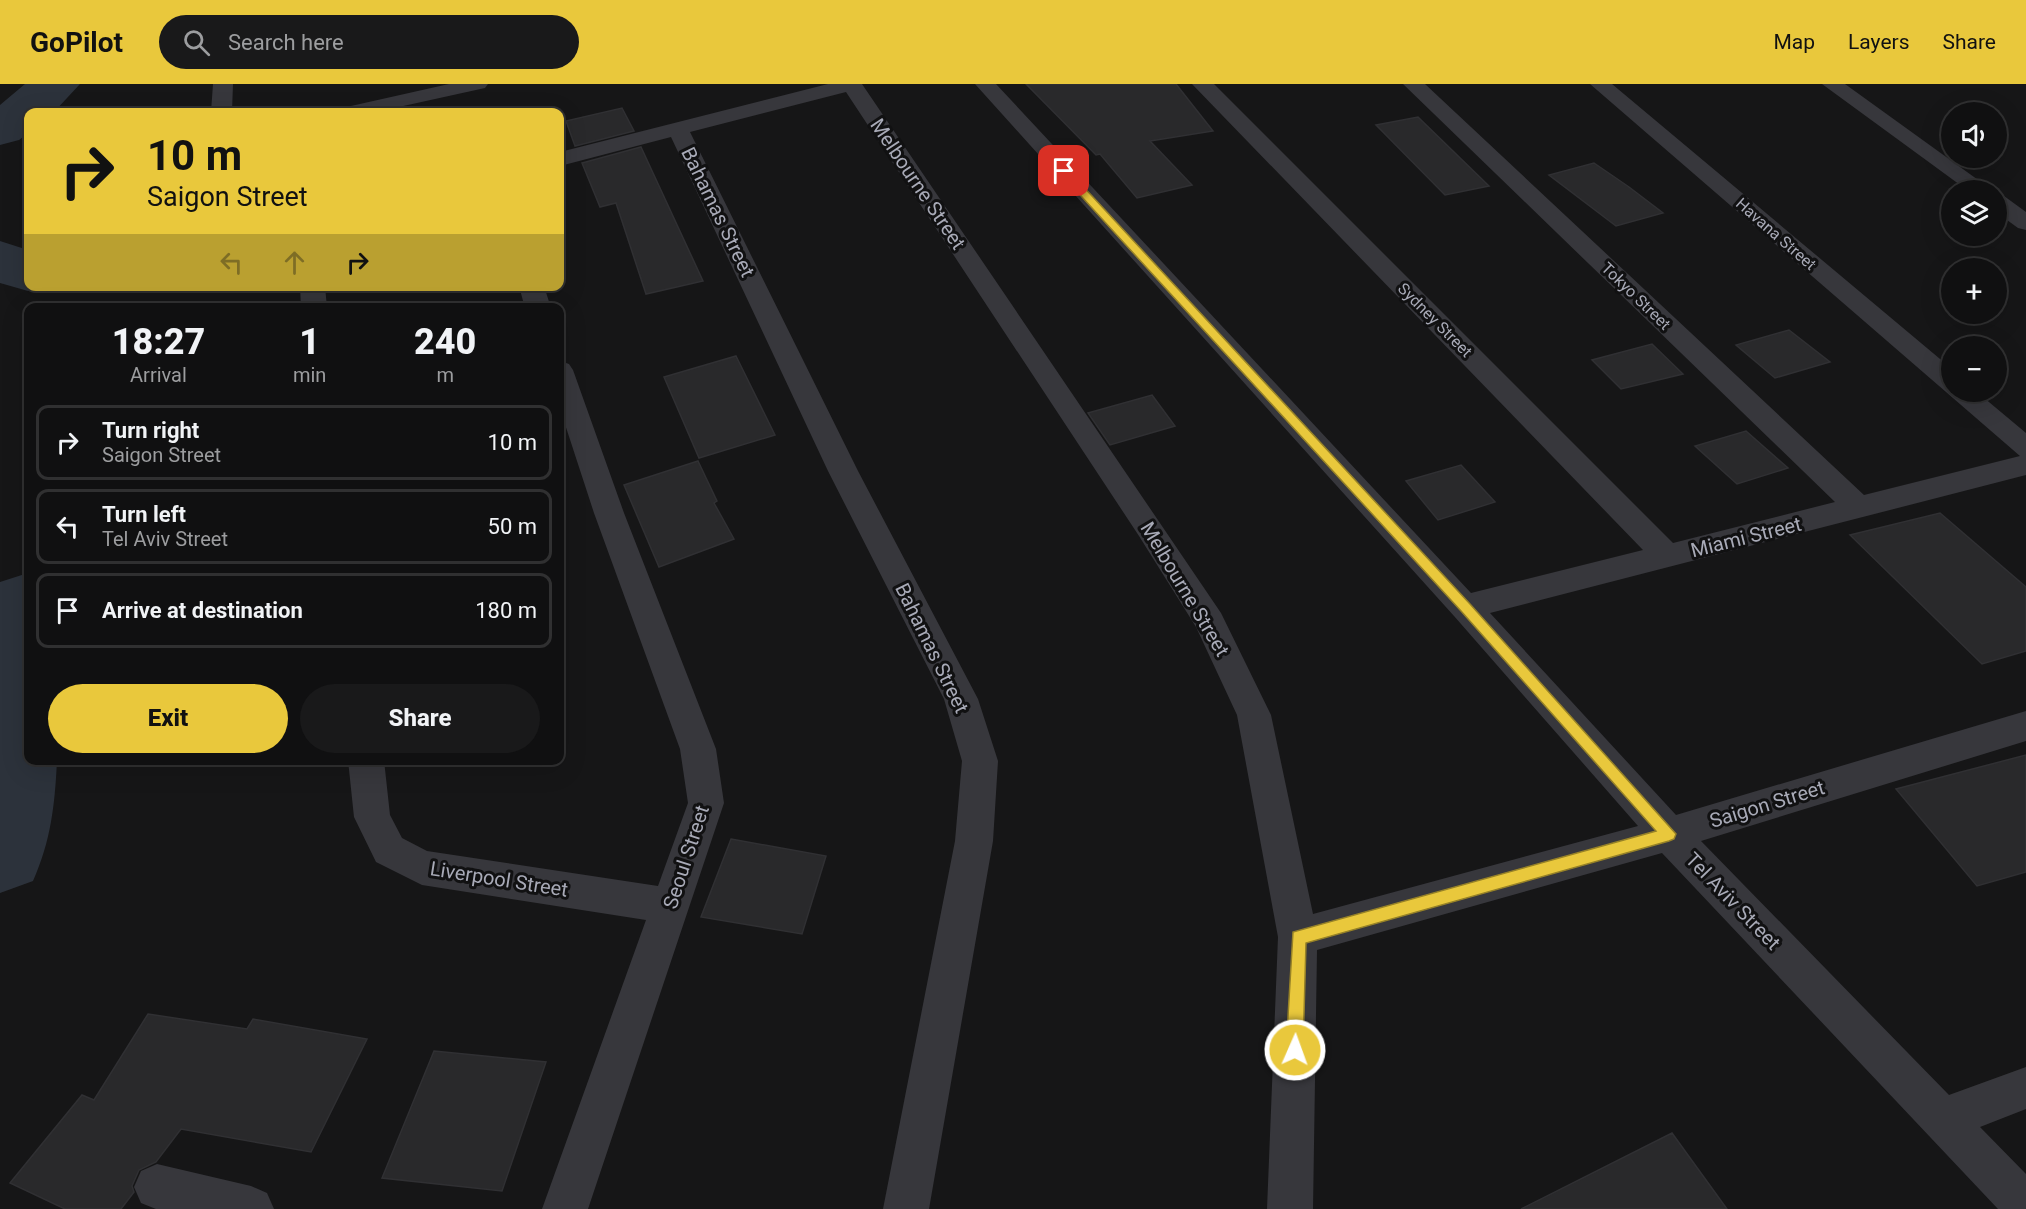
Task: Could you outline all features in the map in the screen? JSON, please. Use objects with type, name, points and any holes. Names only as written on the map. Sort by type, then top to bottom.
[{"type":"street","points":[[222,108],[223,84]]},
{"type":"street","points":[[367,108],[478,84]]},
{"type":"street","points":[[564,158],[852,84]]},
{"type":"street","name":"Melbourne Street","points":[[852,84],[1150,528],[1210,622],[1254,715],[1298,937],[1290,1209]]},
{"type":"street","name":"Tel Aviv Street","points":[[985,84],[1669,834],[2026,1206]]},
{"type":"street","name":"Sydney Street","points":[[1202,84],[1668,557]]},
{"type":"street","name":"Tokyo Street","points":[[1413,84],[1859,508]]},
{"type":"street","name":"Havana Street","points":[[1600,84],[1941,375]]},
{"type":"street","points":[[1832,84],[1967,180]]},
{"type":"street","name":"Bahamas Street","points":[[678,129],[843,471],[961,699],[980,762],[974,841],[906,1209]]},
{"type":"street","points":[[2007,209],[2026,223]]},
{"type":"street","name":"Seoul Street","points":[[564,382],[609,513],[698,749],[706,803],[565,1209]]},
{"type":"street","points":[[1972,402],[2026,448]]},
{"type":"street","name":"Miami Street","points":[[1465,608],[2026,465]]},
{"type":"street","name":"Saigon Street","points":[[1298,937],[1669,834],[2026,726]]},
{"type":"street","name":"Liverpool Street","points":[[367,765],[372,817],[389,850],[422,868],[671,906]]},
{"type":"street","points":[[1944,1119],[2026,1088]]},
{"type":"street","points":[[157,1186],[251,1209]]},
{"type":"building","points":[[1026,84],[1176,84],[1213,131],[1150,141],[1192,185],[1137,198],[1100,154],[1096,155]]},
{"type":"building","points":[[622,108],[634,131],[575,146],[566,121]]},
{"type":"building","points":[[1418,117],[1489,186],[1445,195],[1376,125]]},
{"type":"building","points":[[641,147],[703,281],[646,294],[616,203],[600,207],[582,163]]},
{"type":"building","points":[[1594,163],[1663,213],[1616,226],[1549,175]]},
{"type":"building","points":[[1789,330],[1830,362],[1775,378],[1736,345]]},
{"type":"building","points":[[1652,344],[1683,374],[1621,389],[1592,360]]},
{"type":"building","points":[[736,356],[775,435],[699,458],[664,377]]},
{"type":"building","points":[[1152,395],[1175,426],[1110,445],[1088,413]]},
{"type":"building","points":[[1746,431],[1788,468],[1737,484],[1695,446]]},
{"type":"building","points":[[698,461],[717,501],[714,503],[734,539],[659,567],[624,485]]},
{"type":"building","points":[[1461,465],[1495,502],[1438,520],[1406,481]]},
{"type":"building","points":[[1940,513],[2026,587],[2026,651],[1982,664],[1850,535]]},
{"type":"building","points":[[2026,755],[2026,872],[1977,886],[1896,789]]},
{"type":"building","points":[[731,839],[826,856],[802,934],[701,917]]},
{"type":"building","points":[[148,1014],[247,1029],[253,1019],[367,1039],[311,1152],[181,1129],[156,1162],[139,1170],[132,1186],[134,1192],[121,1209],[65,1209],[10,1183],[82,1095],[94,1100]]},
{"type":"building","points":[[434,1051],[546,1062],[502,1191],[382,1178]]},
{"type":"building","points":[[1672,1133],[1727,1209],[1521,1209]]},
{"type":"waterway","points":[[29,108],[55,84]]},
{"type":"waterway","points":[[0,129],[24,113]]},
{"type":"waterway","points":[[0,259],[24,271]]},
{"type":"waterway","points":[[0,851],[11,795],[18,675],[24,632]]},
{"type":"route","points":[[1064,171],[1669,834],[1298,937],[1295,1050]]}]
